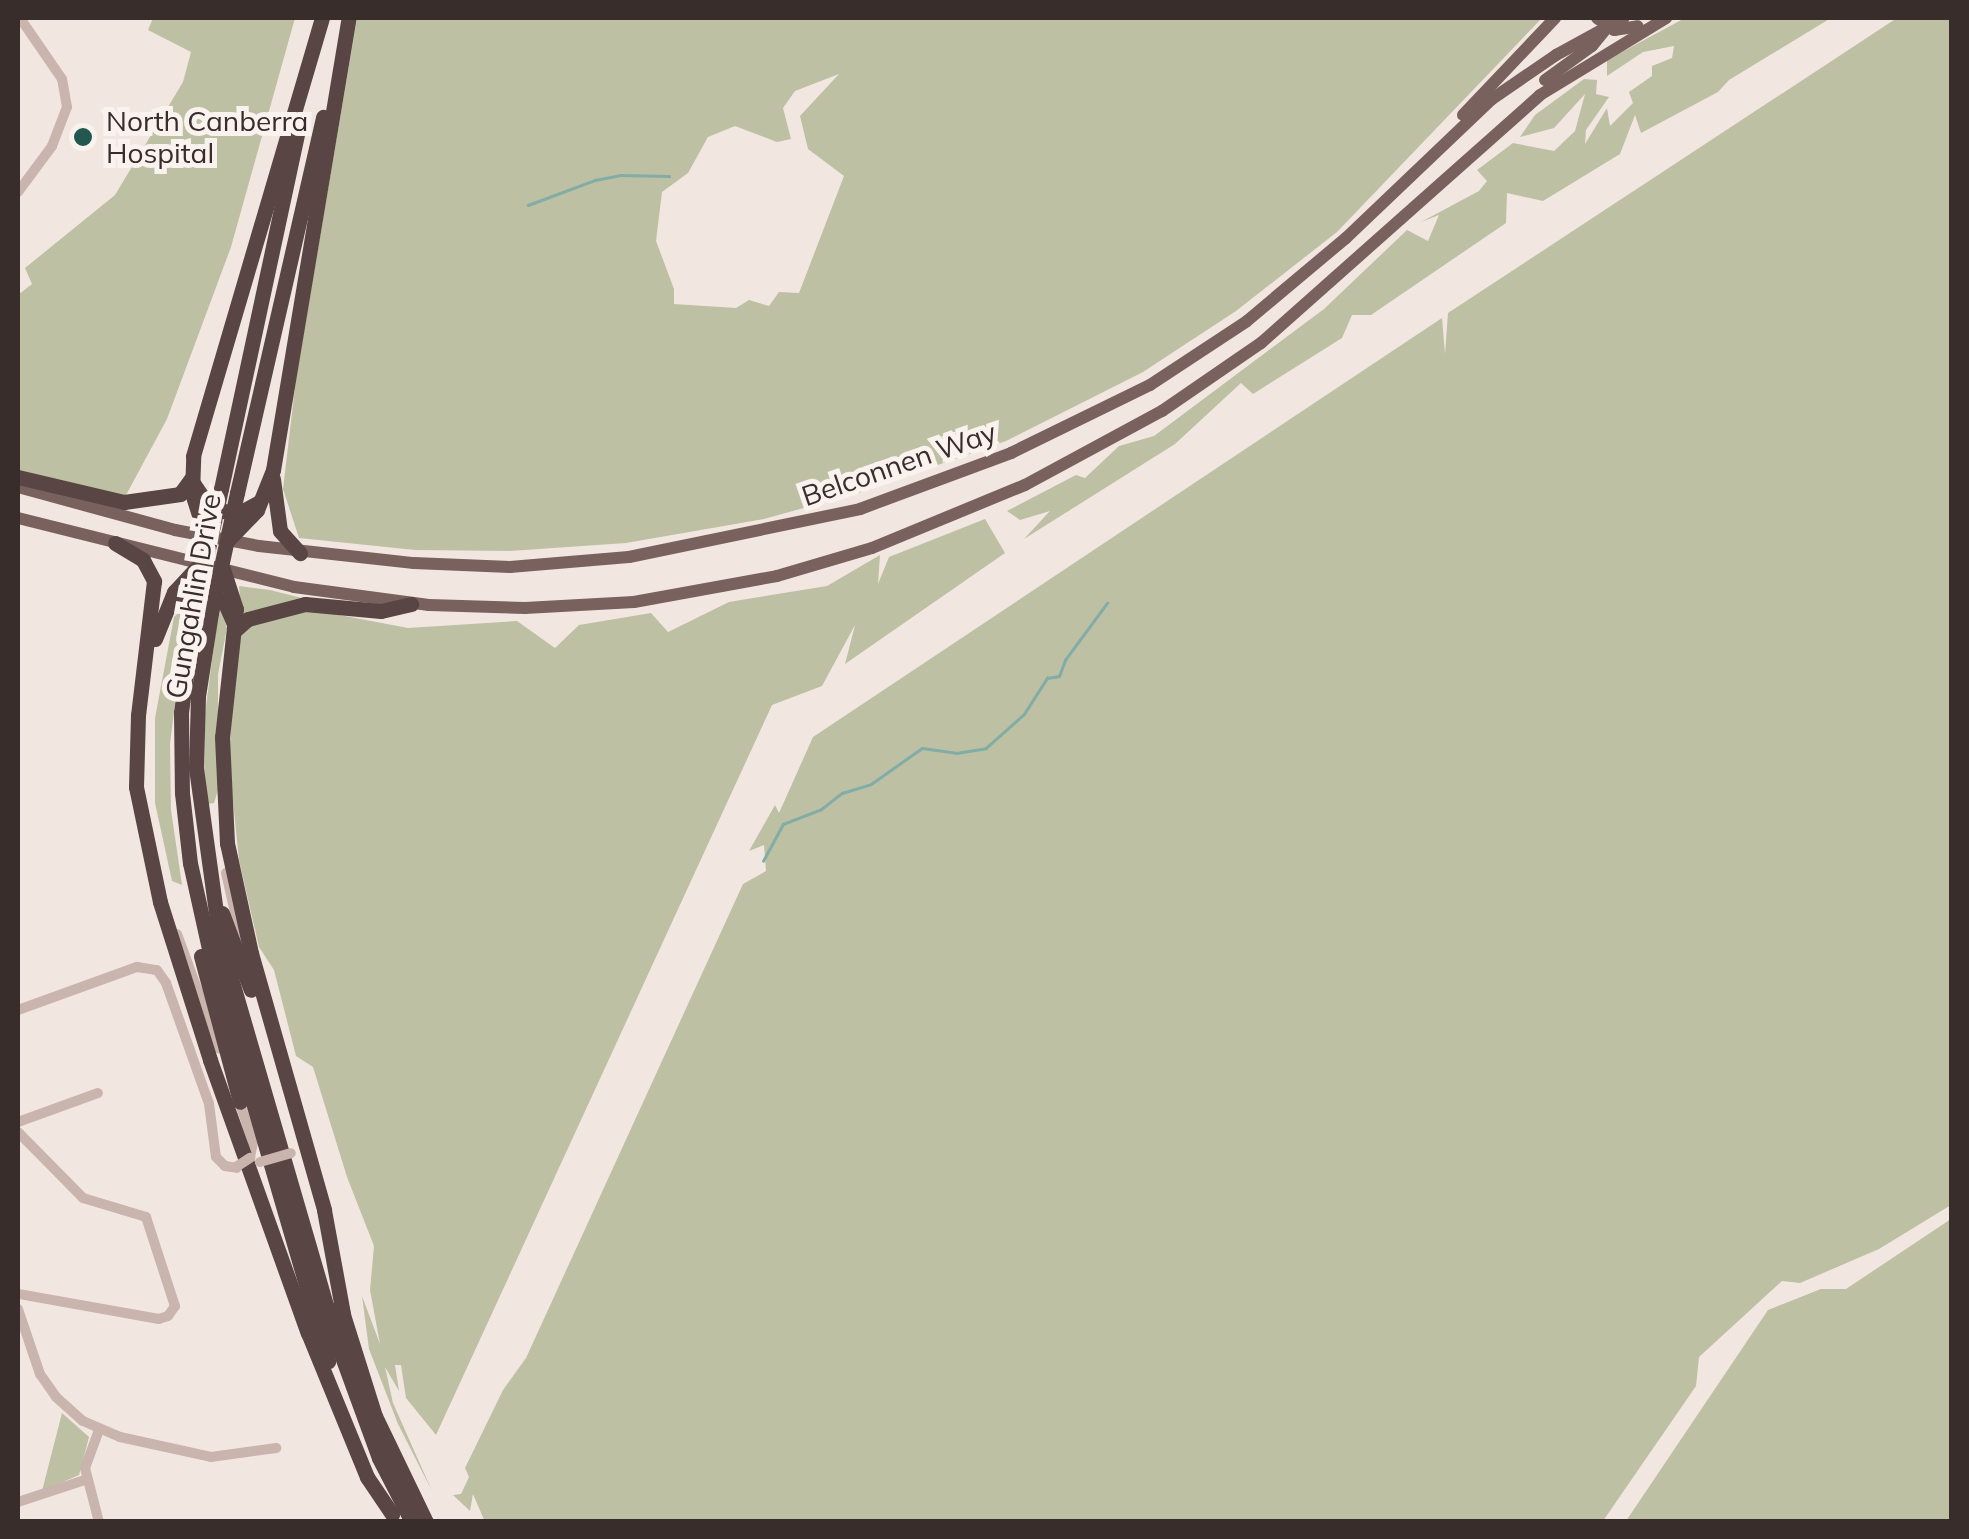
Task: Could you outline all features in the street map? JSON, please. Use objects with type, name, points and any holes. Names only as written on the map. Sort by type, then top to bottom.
[{"type":"highway","points":[[322,18],[197,441],[191,479],[196,514],[216,543],[262,501],[273,470],[292,378],[347,18]]},
{"type":"highway","name":"Gungahlin Drive","points":[[322,18],[182,714],[185,828],[211,958],[332,1372],[356,1440],[394,1518]]},
{"type":"highway","name":"Gungahlin Drive","points":[[229,491],[347,18]]},
{"type":"highway","points":[[273,470],[280,531],[300,552]]},
{"type":"highway","points":[[18,477],[124,502],[180,494],[191,479]]},
{"type":"highway","points":[[191,479],[206,502],[225,512],[244,511],[262,501]]},
{"type":"highway","points":[[115,543],[140,558],[152,574],[148,656],[136,750],[136,787],[150,863],[205,1043],[302,1316],[367,1478],[394,1518]]},
{"type":"highway","points":[[148,656],[180,582],[200,564]]},
{"type":"highway","points":[[223,569],[236,601],[222,737],[227,843],[251,953],[324,1210],[342,1314]]},
{"type":"highway","points":[[164,616],[181,595],[202,591],[225,603],[234,628]]},
{"type":"highway","points":[[234,628],[248,619],[305,604],[381,611],[412,604]]},
{"type":"highway","name":"Gungahlin Drive","points":[[203,611],[196,749],[208,869],[227,966],[337,1344],[372,1439],[412,1522]]},
{"type":"highway","points":[[185,828],[183,857],[200,952],[240,1102]]},
{"type":"highway","points":[[208,869],[272,1051]]},
{"type":"highway","points":[[291,1153],[302,1160],[320,1211],[342,1314],[375,1416],[426,1522]]},
{"type":"main road","points":[[1436,148],[1555,18]]},
{"type":"main road","points":[[1604,21],[1624,18]]},
{"type":"main road","points":[[1604,21],[1626,30],[1663,18]]},
{"type":"main road","points":[[18,518],[294,586],[412,604],[524,608],[634,602],[777,576],[872,548],[1025,485],[1162,411],[1261,343],[1510,119],[1571,72],[1663,18]]},
{"type":"main road","points":[[1396,224],[1476,140],[1592,46],[1604,21]]},
{"type":"main road","name":"Belconnen Way","points":[[18,487],[216,543],[510,567],[629,557],[860,510],[1011,453],[1150,385],[1275,297],[1346,238],[1436,148],[1492,99],[1604,21]]},
{"type":"main road","points":[[216,543],[223,569]]},
{"type":"main road","points":[[200,564],[216,543]]},
{"type":"street","points":[[18,192],[52,146],[66,116],[68,96],[62,79],[20,18]]},
{"type":"street","points":[[18,1010],[138,966],[157,970],[166,983],[208,1104],[216,1156],[236,1168],[291,1153],[298,1139],[234,914],[223,857],[227,843]]},
{"type":"street","points":[[150,863],[240,1102],[253,1142],[254,1161]]},
{"type":"street","points":[[18,1122],[98,1094]]},
{"type":"street","points":[[18,1132],[83,1198],[146,1216],[175,1306],[168,1316],[159,1318],[18,1294]]},
{"type":"street","points":[[18,1308],[50,1390],[68,1410],[99,1430],[211,1457],[276,1448]]},
{"type":"street","points":[[99,1430],[86,1462],[85,1480],[99,1522]]},
{"type":"street","points":[[18,1502],[85,1480]]},
{"type":"green space","points":[[153,18],[295,18],[231,247],[167,419],[125,497],[18,470],[18,295],[32,284],[25,268],[115,195],[183,82],[191,52],[148,30]]},
{"type":"green space","points":[[357,18],[1542,18],[1337,232],[1236,311],[1143,372],[1006,441],[861,492],[764,519],[626,543],[510,551],[415,550],[299,538],[283,489],[296,379]],"holes":[[[839,74],[800,116],[808,149],[844,176],[799,293],[779,292],[769,306],[749,300],[736,308],[674,304],[674,289],[656,241],[662,192],[688,173],[708,137],[735,126],[777,142],[791,139],[783,108],[795,91]]]},
{"type":"green space","points":[[1685,18],[1831,18],[1729,80],[1718,92],[1641,133],[1635,115],[1620,154],[1543,201],[1507,193],[1506,223],[1371,315],[1352,315],[1342,338],[1253,394],[1241,383],[1175,444],[1024,539],[1050,511],[1020,520],[1007,511],[1076,475],[1085,478],[1119,446],[1154,436],[1324,309],[1407,230],[1428,241],[1439,215],[1421,222],[1479,191],[1487,181],[1477,170],[1513,143],[1554,151],[1575,131],[1585,94],[1554,128],[1520,137],[1535,115],[1584,79],[1597,80],[1596,94],[1609,97],[1586,130],[1585,144],[1607,108],[1610,126],[1633,103],[1629,92],[1652,76],[1652,66],[1672,58],[1674,46],[1643,52],[1607,76],[1607,60]]},
{"type":"green space","points":[[1897,18],[1952,18],[1951,1205],[1879,1249],[1800,1283],[1782,1281],[1699,1357],[1696,1386],[1603,1521],[485,1522],[473,1494],[470,1511],[453,1495],[461,1494],[469,1477],[465,1468],[503,1390],[526,1358],[743,884],[766,871],[764,845],[749,851],[775,805],[779,813],[813,737],[1442,318],[1445,354],[1448,313]]},
{"type":"green space","points":[[985,519],[1005,553],[845,664],[855,625],[822,686],[772,705],[436,1435],[406,1398],[401,1365],[395,1365],[399,1391],[385,1367],[393,1403],[432,1491],[398,1424],[369,1349],[362,1296],[380,1344],[370,1290],[374,1246],[347,1177],[313,1067],[296,1056],[274,970],[259,947],[239,860],[229,761],[236,640],[248,624],[308,609],[408,628],[517,621],[555,648],[579,625],[651,613],[668,632],[729,602],[827,586],[880,555],[878,584],[889,557]]},
{"type":"green space","points":[[239,586],[270,590],[302,598],[242,617]]},
{"type":"green space","points":[[205,604],[221,610],[227,628],[218,674],[218,790],[214,803],[208,804],[204,788],[205,714],[218,614],[187,607],[170,744],[171,810],[182,885],[172,881],[155,803],[155,718],[174,617],[186,605]]},
{"type":"green space","points":[[1951,1219],[1951,1521],[1626,1521],[1768,1310],[1821,1289],[1846,1289]]},
{"type":"green space","points":[[62,1413],[89,1437],[79,1475],[42,1491]]},
{"type":"waterway","points":[[528,205],[595,180],[621,175],[669,176]]},
{"type":"waterway","points":[[763,861],[783,824],[820,810],[842,793],[871,784],[922,748],[956,753],[986,748],[1024,714],[1047,678],[1059,676],[1065,660],[1107,603]]},
{"type":"place","name":"North Canberra Hospital","points":[[83,137]]}]
